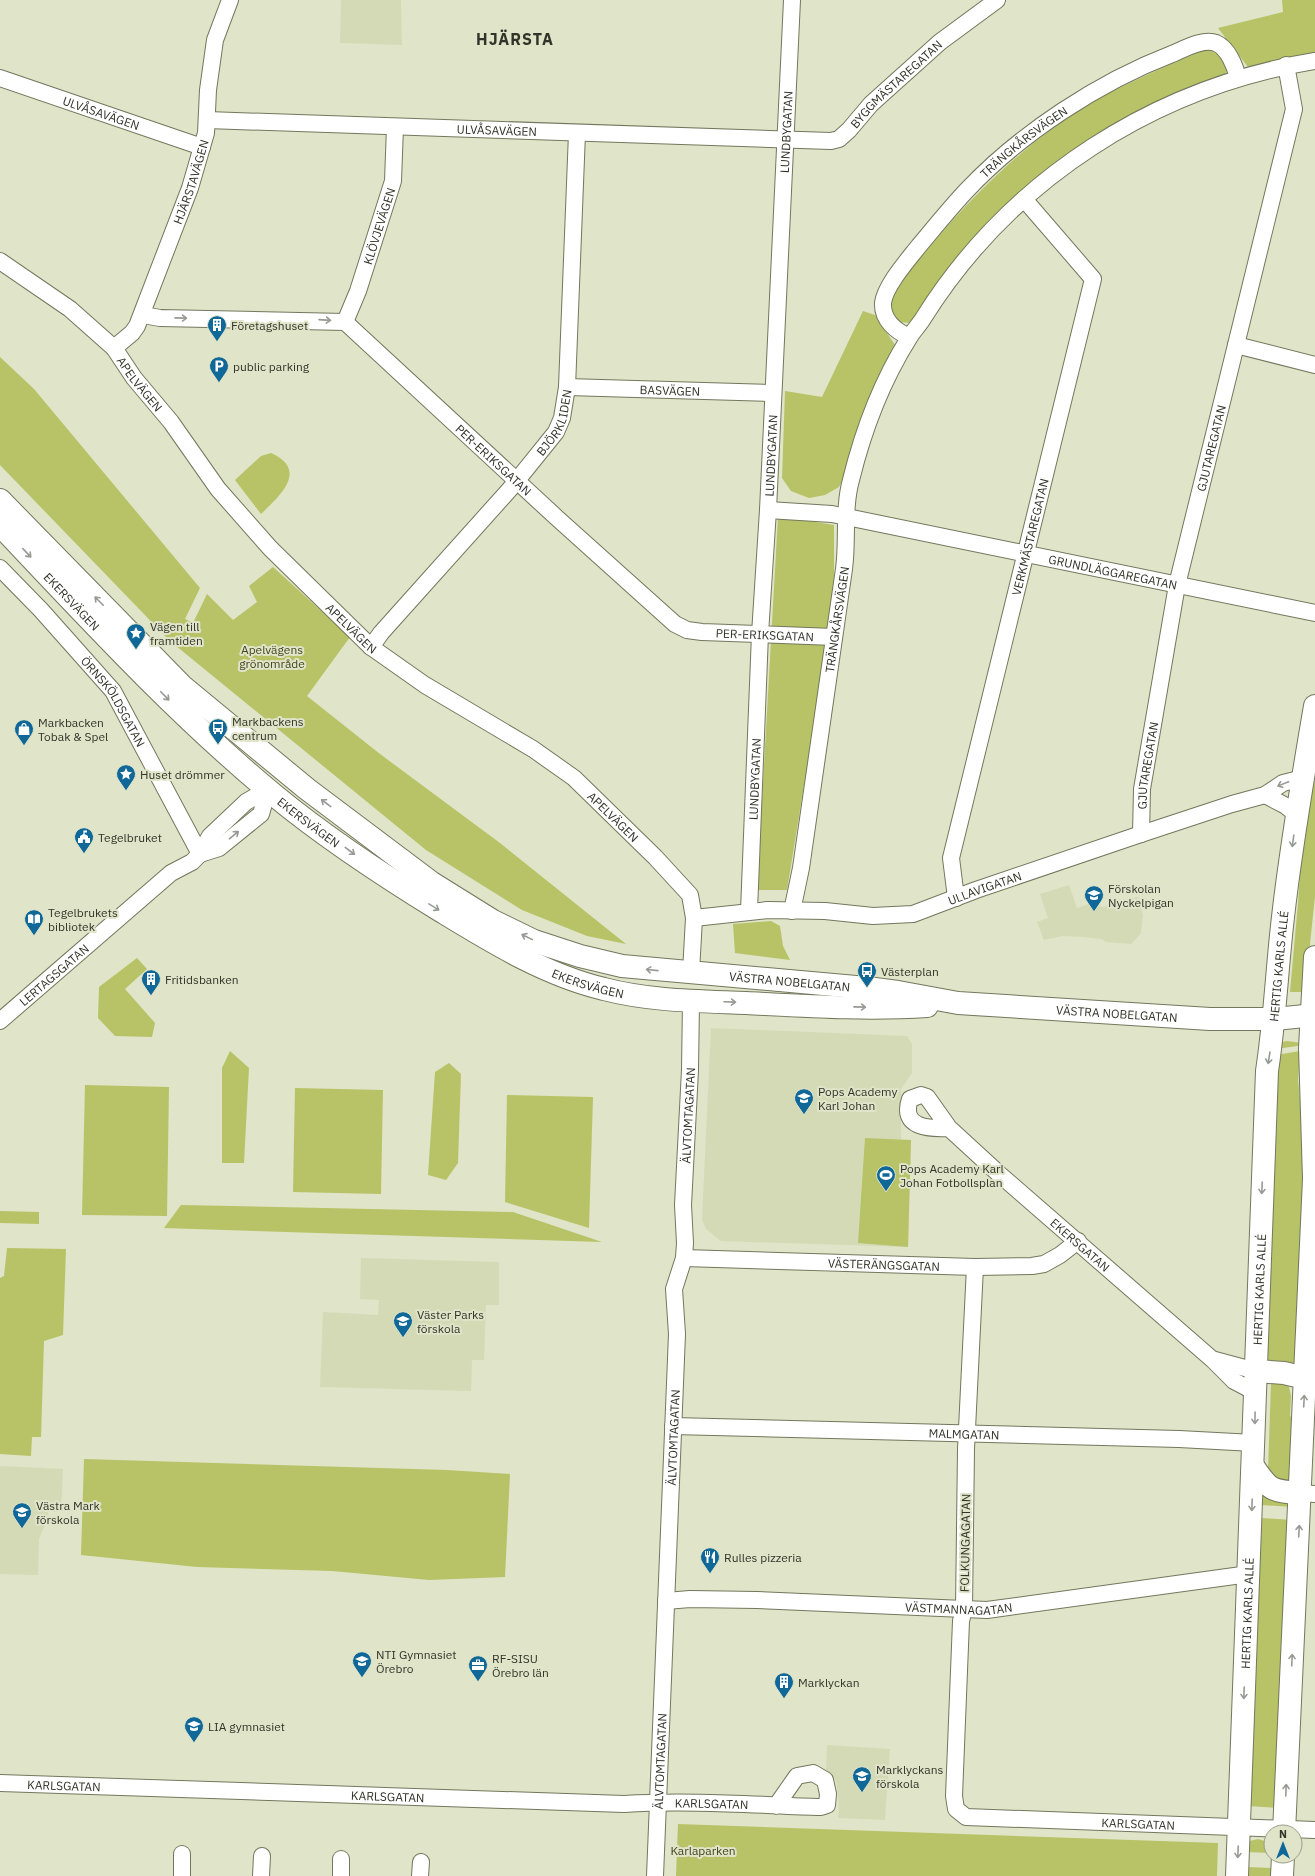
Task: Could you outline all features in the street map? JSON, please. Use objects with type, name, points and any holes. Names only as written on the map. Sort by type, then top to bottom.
[{"type":"main road","name":"EKERSVÄGEN","points":[[0,500],[56,571],[145,662],[182,686],[285,772],[432,883],[493,921],[534,941],[580,956],[622,966],[691,972]]},
{"type":"main road","name":"EKERSVÄGEN","points":[[0,525],[56,571]]},
{"type":"main road","name":"EKERSVÄGEN","points":[[145,662],[170,701],[268,789],[384,876],[474,932],[555,974],[604,989],[654,998],[691,1001]]},
{"type":"main road","name":"HERTIG KARLS ALLÉ","points":[[1237,1876],[1267,1071],[1275,1019],[1283,923],[1297,815],[1315,706]]},
{"type":"main road","points":[[268,789],[285,772]]},
{"type":"main road","points":[[1284,1824],[1308,1494],[1305,1378],[1312,1273],[1314,1179],[1313,1024],[1315,957]]},
{"type":"main road","points":[[691,972],[691,1001]]},
{"type":"main road","name":"VÄSTRA NOBELGATAN","points":[[691,972],[873,989],[958,1004],[1210,1019],[1275,1019],[1313,1024]]},
{"type":"main road","name":"VÄSTRA NOBELGATAN","points":[[691,1001],[899,1008],[958,1004]]},
{"type":"main road","points":[[1256,1371],[1284,1373],[1305,1378]]},
{"type":"main road","points":[[1253,1466],[1266,1485],[1281,1492],[1308,1494]]},
{"type":"main road","points":[[1282,1876],[1283,1864]]},
{"type":"street","name":"HJÄRSTAVÄGEN","points":[[114,348],[132,333],[142,315],[190,188],[206,133],[208,90],[215,40],[230,0]]},
{"type":"street","name":"LUNDBYGATAN","points":[[749,911],[760,634],[768,510],[792,0]]},
{"type":"street","name":"BYGGMÄSTAREGATAN","points":[[786,140],[831,141],[839,139],[871,104],[934,46],[997,0]]},
{"type":"street","name":"TRÄNGKÅRSVÄGEN","points":[[909,337],[896,331],[888,321],[883,306],[884,296],[891,284],[939,221],[968,189],[1020,143],[1077,103],[1113,82],[1149,63],[1205,42],[1216,43],[1225,51],[1235,67],[1238,78]]},
{"type":"street","name":"TRÄNGKÅRSVÄGEN","points":[[792,911],[802,860],[844,564],[850,484],[866,431],[885,385],[909,337],[958,267],[981,241],[1056,170],[1119,131],[1184,98],[1238,78],[1286,66],[1315,61]]},
{"type":"street","name":"GJUTAREGATAN","points":[[1141,834],[1142,789],[1177,585],[1294,109],[1286,66]]},
{"type":"street","name":"ULVÅSAVÄGEN","points":[[0,78],[202,147]]},
{"type":"street","name":"ULVÅSAVÄGEN","points":[[207,120],[786,140]]},
{"type":"street","name":"KLÖVJEVÄGEN","points":[[345,322],[358,291],[393,181],[395,127]]},
{"type":"street","name":"BJÖRKLIDEN","points":[[371,647],[381,633],[516,480],[556,432],[562,418],[567,387],[577,133]]},
{"type":"street","name":"VERKMÄSTAREGATAN","points":[[956,898],[951,858],[1093,279],[1024,199]]},
{"type":"street","name":"APELVÄGEN","points":[[0,261],[70,309],[114,348],[134,378],[171,422],[218,490],[270,548],[371,647],[425,685],[533,749],[574,778],[655,857],[690,895],[694,918],[691,972]]},
{"type":"street","points":[[142,315],[160,318],[345,322]]},
{"type":"street","name":"PER-ERIKSGATAN","points":[[345,322],[675,624],[687,630],[702,632],[834,637]]},
{"type":"street","points":[[1236,344],[1315,365]]},
{"type":"street","name":"BASVÄGEN","points":[[567,387],[773,392]]},
{"type":"street","name":"GRUNDLÄGGAREGATAN","points":[[768,510],[832,514],[1315,613]]},
{"type":"street","name":"ÖRNSKÖLDSGATAN","points":[[0,568],[113,691],[200,854]]},
{"type":"street","name":"ULLAVIGATAN","points":[[694,918],[749,911],[792,911],[895,916],[913,914],[1141,834],[1265,795],[1283,783],[1303,778]]},
{"type":"street","name":"LERTAGSGATAN","points":[[0,1021],[171,873],[192,862],[200,854],[210,836],[246,802],[268,789]]},
{"type":"street","points":[[1265,795],[1286,806],[1297,815]]},
{"type":"street","name":"ÄLVTOMTAGATAN","points":[[654,1876],[677,1334],[674,1288],[684,1258],[685,1243],[683,1205],[690,1070],[691,1001]]},
{"type":"street","name":"EKERSGATAN","points":[[949,1128],[1213,1360],[1234,1381],[1255,1392]]},
{"type":"street","name":"VÄSTERÄNGSGATAN","points":[[684,1258],[975,1267],[1044,1264],[1060,1255],[1078,1241]]},
{"type":"street","name":"FOLKUNGAGATAN","points":[[962,1815],[956,1809],[954,1803],[961,1621],[964,1609],[967,1434],[975,1267]]},
{"type":"street","name":"EKERSGATAN","points":[[1213,1360],[1256,1371]]},
{"type":"street","name":"MALMGATAN","points":[[673,1426],[1254,1443]]},
{"type":"street","name":"VÄSTMANNAGATAN","points":[[666,1601],[690,1599],[727,1600],[986,1610],[1249,1574]]},
{"type":"street","name":"KARLSGATAN","points":[[0,1783],[624,1804],[658,1802],[776,1806]]},
{"type":"street","name":"KARLSGATAN","points":[[962,1815],[966,1817],[1263,1829]]},
{"type":"street","name":"KARLSGATAN","points":[[1303,1830],[1315,1830]]},
{"type":"street","points":[[182,1854],[182,1876]]},
{"type":"street","points":[[262,1856],[262,1876]]},
{"type":"street","points":[[340,1876],[341,1859]]},
{"type":"shaded area","points":[[341,0],[401,0],[402,45],[340,43]]},
{"type":"shaded area","name":"Förskolan Nyckelpigan","points":[[1069,885],[1077,908],[1089,904],[1104,907],[1138,897],[1143,915],[1141,933],[1131,944],[1106,942],[1102,939],[1062,936],[1044,940],[1037,922],[1048,918],[1040,894]]},
{"type":"shaded area","name":"Pops Academy Karl Johan","points":[[711,1028],[907,1036],[912,1044],[912,1073],[901,1089],[901,1141],[911,1140],[908,1247],[721,1241],[706,1229],[702,1220]]},
{"type":"shaded area","name":"Väster Parks förskola","points":[[361,1258],[499,1262],[499,1305],[486,1305],[484,1360],[472,1360],[471,1391],[320,1387],[323,1312],[378,1315],[379,1300],[360,1299]]},
{"type":"shaded area","name":"Västra Mark förskola","points":[[0,1466],[63,1469],[61,1512],[48,1512],[47,1520],[39,1539],[38,1575],[0,1574]]},
{"type":"shaded area","name":"Marklyckans förskola","points":[[827,1745],[890,1749],[885,1820],[838,1818],[839,1804],[836,1781],[826,1770]]},
{"type":"green space","points":[[1282,0],[1315,0],[1315,54],[1248,67],[1218,28],[1283,12]]},
{"type":"green space","points":[[1206,49],[1221,57],[1226,64],[1227,72],[1222,76],[1163,99],[1101,134],[1057,164],[911,323],[897,322],[889,310],[896,290],[908,271],[971,200],[1008,164],[1048,132],[1091,103],[1133,81]]},
{"type":"green space","points":[[863,311],[875,315],[897,348],[845,476],[839,487],[825,495],[809,498],[791,491],[782,478],[785,391],[822,397]]},
{"type":"green space","name":"Apelvägens grönområde","points":[[0,357],[34,389],[200,588],[185,619],[193,623],[207,594],[233,620],[257,602],[249,586],[273,567],[350,637],[307,696],[380,754],[500,843],[626,944],[587,936],[522,910],[426,850],[170,641],[0,465]]},
{"type":"green space","points":[[271,453],[282,460],[288,467],[290,475],[283,491],[261,514],[235,480],[261,456]]},
{"type":"green space","points":[[778,516],[834,525],[834,601],[787,890],[757,890]]},
{"type":"green space","points":[[1313,781],[1315,781],[1315,896],[1305,992],[1290,992],[1304,813]]},
{"type":"green space","points":[[771,921],[780,926],[783,946],[790,960],[735,953],[733,924]]},
{"type":"green space","points":[[137,958],[147,969],[125,989],[155,1023],[152,1037],[115,1036],[98,1018],[99,987]]},
{"type":"green space","points":[[1287,1041],[1302,1043],[1304,1045],[1276,1049],[1282,1042]]},
{"type":"green space","points":[[230,1051],[249,1068],[244,1163],[222,1163],[222,1068]]},
{"type":"green space","points":[[1300,1051],[1298,1080],[1305,1148],[1299,1369],[1266,1364],[1276,1055]]},
{"type":"green space","points":[[449,1063],[461,1074],[458,1163],[446,1180],[428,1175],[435,1072]]},
{"type":"green space","points":[[85,1085],[169,1087],[167,1216],[82,1215]]},
{"type":"green space","points":[[295,1088],[383,1090],[381,1194],[293,1192]]},
{"type":"green space","points":[[507,1095],[593,1097],[589,1228],[505,1202]]},
{"type":"green space","name":"Pops Academy Karl Johan Fotbollsplan","points":[[865,1138],[911,1140],[908,1247],[858,1243]]},
{"type":"green space","points":[[181,1205],[513,1212],[602,1242],[164,1228]]},
{"type":"green space","points":[[0,1211],[39,1212],[39,1224],[0,1223]]},
{"type":"green space","points":[[7,1248],[66,1249],[63,1335],[44,1341],[41,1437],[32,1437],[31,1456],[0,1454],[0,1278],[4,1276]]},
{"type":"green space","points":[[1285,1382],[1289,1387],[1291,1396],[1290,1415],[1294,1425],[1293,1480],[1288,1483],[1280,1483],[1268,1470],[1271,1383]]},
{"type":"green space","points":[[84,1459],[447,1470],[510,1474],[505,1577],[429,1580],[332,1571],[197,1567],[81,1555]]},
{"type":"green space","points":[[1261,1494],[1271,1498],[1293,1499],[1293,1507],[1261,1505]]},
{"type":"green space","points":[[1262,1518],[1292,1520],[1278,1808],[1247,1806]]},
{"type":"green space","name":"Karlaparken","points":[[678,1824],[1218,1843],[1217,1876],[676,1876]]},
{"type":"green space","points":[[1258,1839],[1263,1841],[1263,1853],[1246,1852],[1250,1841]]},
{"type":"green space","points":[[1247,1867],[1274,1868],[1274,1876],[1246,1876]]},
{"type":"place","name":"Företagshuset","points":[[217,342]]},
{"type":"place","name":"public parking","points":[[219,383]]},
{"type":"place","name":"Vägen till framtiden","points":[[136,650]]},
{"type":"place","name":"Markbackens centrum","points":[[218,745]]},
{"type":"place","name":"Markbacken Tobak & Spel","points":[[24,746]]},
{"type":"place","name":"Huset drömmer","points":[[126,791]]},
{"type":"place","name":"Tegelbruket","points":[[84,854]]},
{"type":"place","name":"Förskolan Nyckelpigan","points":[[1094,912]]},
{"type":"place","name":"Tegelbrukets bibliotek","points":[[34,936]]},
{"type":"place","name":"Västerplan","points":[[867,988]]},
{"type":"place","name":"Fritidsbanken","points":[[151,996]]},
{"type":"place","name":"Pops Academy Karl Johan","points":[[804,1115]]},
{"type":"place","name":"Pops Academy Karl Johan Fotbollsplan","points":[[886,1192]]},
{"type":"place","name":"Väster Parks förskola","points":[[403,1338]]},
{"type":"place","name":"Västra Mark förskola","points":[[22,1529]]},
{"type":"place","name":"Rulles pizzeria","points":[[710,1574]]},
{"type":"place","name":"NTI Gymnasiet Örebro","points":[[362,1678]]},
{"type":"place","name":"RF-SISU Örebro län","points":[[478,1682]]},
{"type":"place","name":"Marklyckan","points":[[784,1699]]},
{"type":"place","name":"LIA gymnasiet","points":[[194,1743]]},
{"type":"place","name":"Marklyckans förskola","points":[[862,1793]]},
{"type":"district","name":"HJÄRSTA","points":[[515,39]]}]
